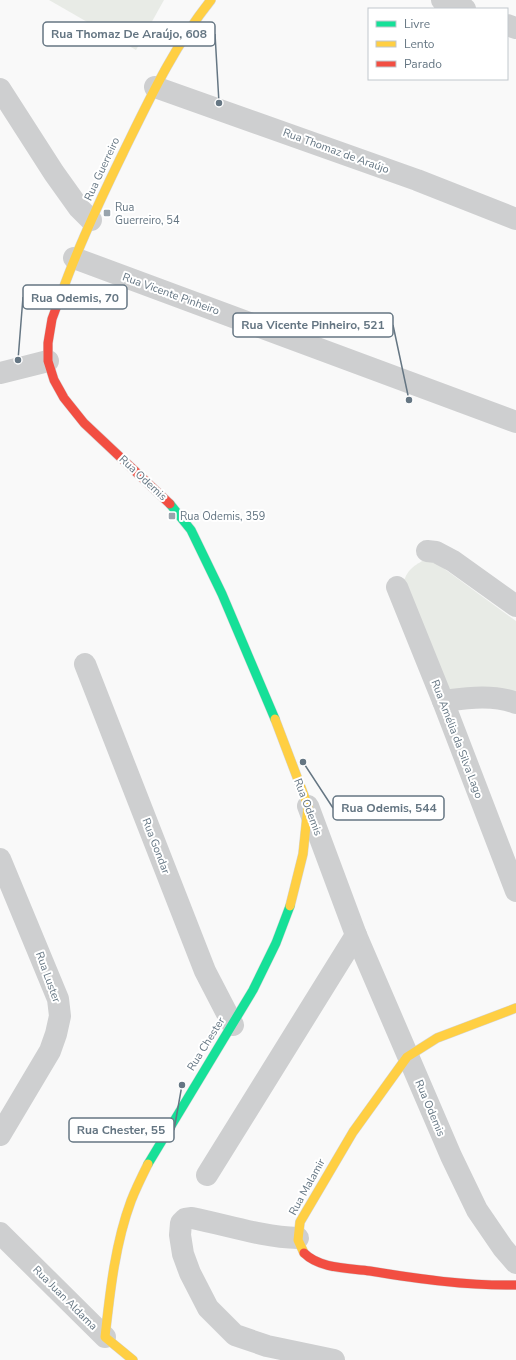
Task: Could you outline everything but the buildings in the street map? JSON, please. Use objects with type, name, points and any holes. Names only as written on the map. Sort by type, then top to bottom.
[{"type":"street","name":"Rua Guerreiro","points":[[48,361],[48,343],[52,319],[74,258],[91,220],[154,87],[194,21],[211,0]]},
{"type":"street","points":[[442,0],[462,8]]},
{"type":"street","name":"Rua Thomaz de Araújo","points":[[154,87],[417,180],[516,219]]},
{"type":"street","points":[[0,89],[54,173],[79,208],[91,220]]},
{"type":"street","name":"Rua Vicente Pinheiro","points":[[74,258],[516,422]]},
{"type":"street","points":[[0,373],[48,361]]},
{"type":"street","name":"Rua Odemis","points":[[48,361],[54,380],[64,398],[84,423],[166,499],[191,530],[222,594],[262,690],[308,806],[356,935],[450,1156],[477,1210],[516,1264]]},
{"type":"street","points":[[427,551],[436,552],[453,561],[516,606]]},
{"type":"street","name":"Rua Amélia da Silva Lago","points":[[397,587],[443,701],[516,892]]},
{"type":"street","name":"Rua Gondar","points":[[85,664],[205,971],[233,1025]]},
{"type":"street","points":[[443,701],[471,697],[507,700],[516,703]]},
{"type":"street","name":"Rua Chester","points":[[105,1337],[110,1294],[118,1248],[131,1201],[151,1157],[233,1025],[253,990],[276,943],[290,905],[303,854],[308,806]]},
{"type":"street","name":"Rua Luster","points":[[0,859],[58,999],[60,1016],[50,1051],[0,1135]]},
{"type":"street","points":[[207,1176],[356,935]]},
{"type":"street","name":"Rua Malamir","points":[[298,1238],[300,1222],[326,1176],[353,1132],[407,1057],[437,1038],[516,1008]]},
{"type":"street","points":[[334,1360],[267,1346],[235,1335],[208,1308],[190,1273],[183,1254],[180,1230],[181,1223],[185,1219],[192,1218],[260,1234],[286,1238],[298,1238],[301,1250],[308,1256],[327,1264],[473,1286],[516,1285]]},
{"type":"street","name":"Rua Juan Aldama","points":[[0,1233],[105,1337],[134,1360]]},
{"type":"shaded area","points":[[49,0],[164,0],[136,50]]},
{"type":"shaded area","points":[[424,560],[435,562],[516,621],[516,694],[450,693],[403,584],[410,569]]},
{"type":"traffic: fast","points":[[170,504],[191,530],[222,594],[275,719]]},
{"type":"traffic: fast","points":[[148,1164],[253,990],[276,943],[290,906]]},
{"type":"traffic: slow","points":[[62,292],[91,221],[153,93],[185,36],[211,0]]},
{"type":"traffic: slow","points":[[275,719],[308,806],[303,854],[290,906]]},
{"type":"traffic: slow","points":[[304,1253],[298,1240],[300,1222],[353,1132],[407,1057],[437,1038],[516,1008]]},
{"type":"traffic: slow","points":[[133,1360],[105,1337],[111,1286],[125,1217],[148,1164]]},
{"type":"traffic: jam","points":[[62,292],[52,319],[48,343],[48,361],[54,380],[64,398],[84,423],[170,504]]},
{"type":"traffic: jam","points":[[304,1253],[318,1262],[335,1267],[443,1281],[516,1285]]},
{"type":"place","name":"Rua Thomaz De Araújo, 608","points":[[219,103]]},
{"type":"place","name":"Rua Guerreiro, 54","points":[[107,213]]},
{"type":"place","name":"Rua Odemis, 70","points":[[18,360]]},
{"type":"place","name":"Rua Vicente Pinheiro, 521","points":[[409,400]]},
{"type":"place","name":"Rua Odemis, 359","points":[[172,516]]},
{"type":"place","name":"Rua Odemis, 544","points":[[303,762]]},
{"type":"place","name":"Rua Chester, 55","points":[[182,1085]]}]
